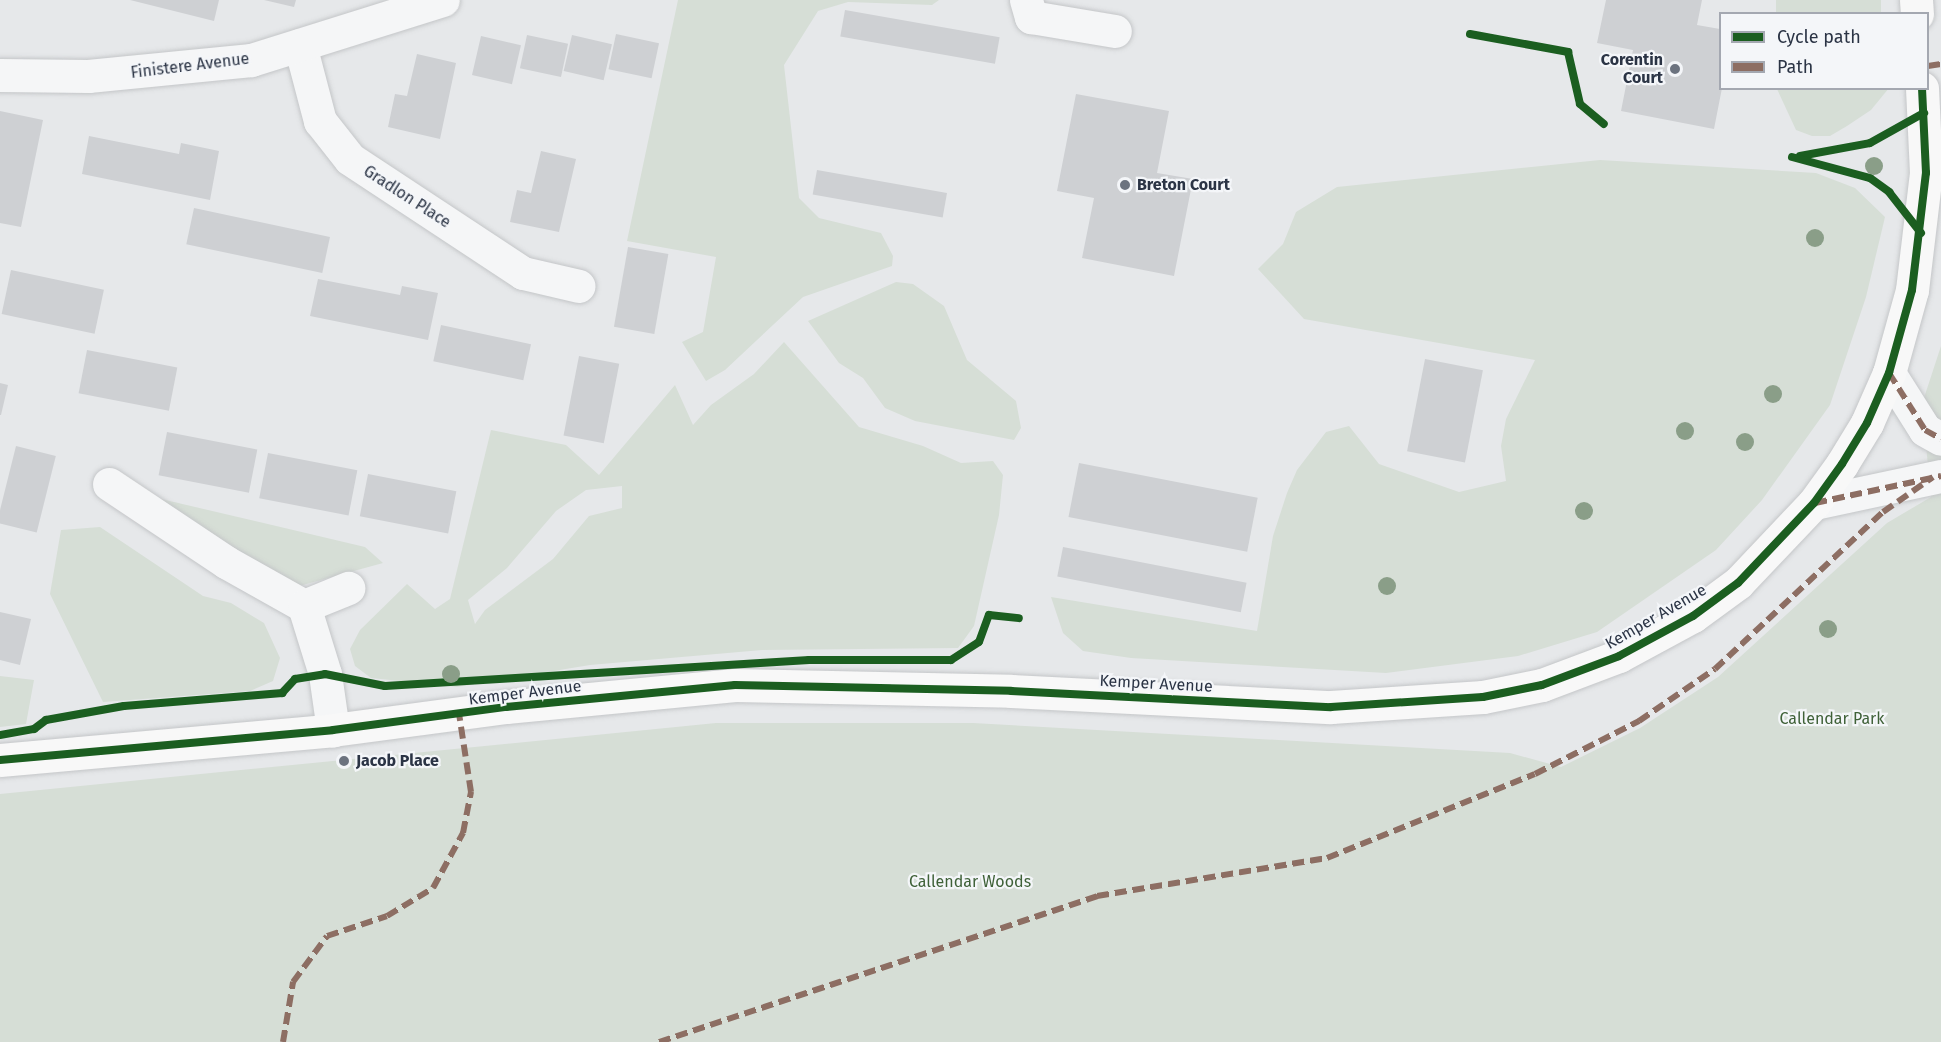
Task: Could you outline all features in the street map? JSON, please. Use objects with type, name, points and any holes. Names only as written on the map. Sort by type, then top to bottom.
[{"type":"street","name":"Finistere Avenue","points":[[0,75],[166,71],[251,60],[443,0]]},
{"type":"street","points":[[1026,0],[1031,17],[1115,31]]},
{"type":"street","name":"Gradlon Place","points":[[300,45],[320,121],[350,159],[523,273],[579,286]]},
{"type":"street","name":"Kemper Avenue","points":[[0,760],[333,730],[506,707],[735,686],[1011,691],[1331,707],[1483,697],[1542,685],[1619,656],[1693,616],[1738,583],[1814,503],[1867,423],[1889,373],[1912,290],[1921,233],[1926,173],[1922,90]]},
{"type":"street","points":[[1889,373],[1925,430],[1941,439]]},
{"type":"street","points":[[1814,503],[1941,476]]},
{"type":"street","points":[[109,484],[226,562],[304,606],[325,674],[333,730]]},
{"type":"street","points":[[304,606],[348,588]]},
{"type":"green space","points":[[678,0],[939,0],[932,5],[848,2],[818,11],[784,65],[799,198],[819,218],[881,233],[893,256],[892,266],[803,297],[725,370],[706,381],[682,342],[703,332],[716,257],[627,241]]},
{"type":"green space","points":[[1776,0],[1881,0],[1881,12],[1776,12]]},
{"type":"green space","points":[[1777,90],[1887,90],[1871,110],[1830,136],[1812,136],[1796,130]]},
{"type":"green space","points":[[1600,160],[1816,173],[1855,188],[1885,217],[1866,297],[1830,405],[1762,500],[1716,550],[1597,632],[1518,656],[1386,673],[1131,658],[1083,651],[1063,633],[1051,597],[1257,631],[1273,536],[1287,493],[1297,470],[1326,432],[1349,426],[1379,464],[1459,492],[1506,481],[1501,446],[1506,419],[1535,360],[1304,319],[1258,269],[1283,244],[1296,212],[1337,187]]},
{"type":"green space","points":[[896,282],[913,284],[944,306],[967,360],[1016,401],[1021,428],[1014,440],[915,421],[885,408],[863,378],[839,363],[808,321]]},
{"type":"green space","points":[[784,342],[859,427],[923,446],[961,463],[993,461],[1003,475],[999,515],[974,626],[958,648],[762,650],[590,665],[457,687],[371,678],[355,666],[350,649],[360,630],[407,584],[435,609],[450,599],[491,430],[566,445],[599,475],[675,385],[693,425],[711,405],[754,374]],"holes":[[[622,486],[622,508],[589,516],[553,559],[485,610],[475,624],[468,600],[507,568],[556,511],[586,490]]]},
{"type":"green space","name":"Callendar Woods","points":[[1941,346],[1941,1042],[0,1042],[0,794],[716,723],[973,723],[1510,753],[1561,767],[1640,728],[1718,677],[1887,523],[1931,497],[1922,404]]},
{"type":"green space","points":[[157,498],[365,547],[383,563],[292,588]]},
{"type":"green space","points":[[100,527],[203,596],[231,603],[264,623],[280,658],[273,681],[250,691],[103,702],[50,594],[61,530]]},
{"type":"green space","points":[[0,676],[34,680],[26,724],[0,727]]},
{"type":"building","points":[[130,0],[219,0],[214,21]]},
{"type":"building","points":[[264,0],[296,0],[294,7]]},
{"type":"building","name":"Corentin Court","points":[[1606,0],[1702,0],[1697,25],[1719,29],[1719,90],[1722,90],[1714,129],[1621,111],[1633,50],[1597,43]]},
{"type":"building","points":[[845,10],[1000,37],[995,64],[840,37]]},
{"type":"building","points":[[616,34],[659,43],[652,78],[609,69]]},
{"type":"building","points":[[527,35],[568,44],[561,77],[520,68]]},
{"type":"building","points":[[572,35],[612,44],[604,80],[564,71]]},
{"type":"building","points":[[481,36],[521,45],[512,84],[472,75]]},
{"type":"building","points":[[417,54],[456,63],[440,139],[388,127],[395,94],[407,96]]},
{"type":"building","name":"Breton Court","points":[[1076,94],[1169,111],[1157,173],[1193,179],[1174,276],[1082,258],[1094,198],[1057,191]]},
{"type":"building","points":[[0,111],[43,120],[21,227],[0,223]]},
{"type":"building","points":[[89,136],[179,154],[181,143],[219,151],[210,200],[82,174]]},
{"type":"building","points":[[541,151],[576,159],[559,232],[510,222],[517,190],[531,193]]},
{"type":"building","points":[[817,170],[947,193],[943,218],[813,195]]},
{"type":"building","points":[[194,208],[330,237],[322,273],[186,244]]},
{"type":"building","points":[[628,247],[668,254],[654,334],[614,327]]},
{"type":"building","points":[[11,270],[104,290],[95,334],[2,314]]},
{"type":"building","points":[[318,279],[400,295],[402,286],[438,293],[428,340],[310,316]]},
{"type":"building","points":[[441,325],[531,344],[523,380],[433,361]]},
{"type":"building","points":[[87,350],[177,368],[169,411],[79,393]]},
{"type":"building","points":[[579,356],[619,364],[604,443],[564,436]]},
{"type":"building","points":[[1425,359],[1483,370],[1465,463],[1407,451]]},
{"type":"building","points":[[0,383],[8,385],[1,415],[0,415]]},
{"type":"building","points":[[167,432],[257,450],[249,493],[159,475]]},
{"type":"building","points":[[16,446],[56,456],[37,533],[0,523],[0,510]]},
{"type":"building","points":[[268,453],[357,470],[349,516],[259,498]]},
{"type":"building","points":[[1079,463],[1258,498],[1247,552],[1069,517]]},
{"type":"building","points":[[368,474],[456,491],[448,533],[360,516]]},
{"type":"building","points":[[1063,547],[1247,583],[1241,612],[1057,576]]},
{"type":"building","points":[[0,612],[31,619],[20,665],[0,660]]},
{"type":"marked path","points":[[1929,66],[1941,64]]},
{"type":"marked path","points":[[1889,373],[1925,430],[1941,439]]},
{"type":"marked path","points":[[1815,503],[1941,476]]},
{"type":"marked path","points":[[659,1042],[1097,896],[1327,858],[1535,774],[1639,721],[1715,669],[1883,512],[1933,477]]},
{"type":"marked path","points":[[283,1042],[293,982],[327,936],[387,916],[433,888],[463,833],[471,792],[459,714]]},
{"type":"cycle path","points":[[1470,34],[1568,52],[1580,104],[1604,124]]},
{"type":"cycle path","points":[[0,760],[333,730],[506,707],[735,685],[1011,691],[1331,707],[1483,697],[1542,685],[1619,656],[1693,616],[1738,583],[1814,503],[1842,464],[1867,423],[1889,373],[1912,290],[1926,173],[1922,90]]},
{"type":"cycle path","points":[[1800,156],[1870,143],[1924,113]]},
{"type":"cycle path","points":[[1792,157],[1870,178],[1889,192],[1921,233]]},
{"type":"cycle path","points":[[0,735],[34,729],[46,720],[124,706],[282,693],[295,679],[325,674],[385,686],[809,660],[951,660],[979,642],[989,615],[1019,618]]},
{"type":"place","name":"Corentin Court","points":[[1675,69]]},
{"type":"place","name":"Breton Court","points":[[1125,185]]},
{"type":"place","name":"Jacob Place","points":[[344,761]]},
{"type":"park label","name":"Callendar Park","points":[[1832,719]]}]
